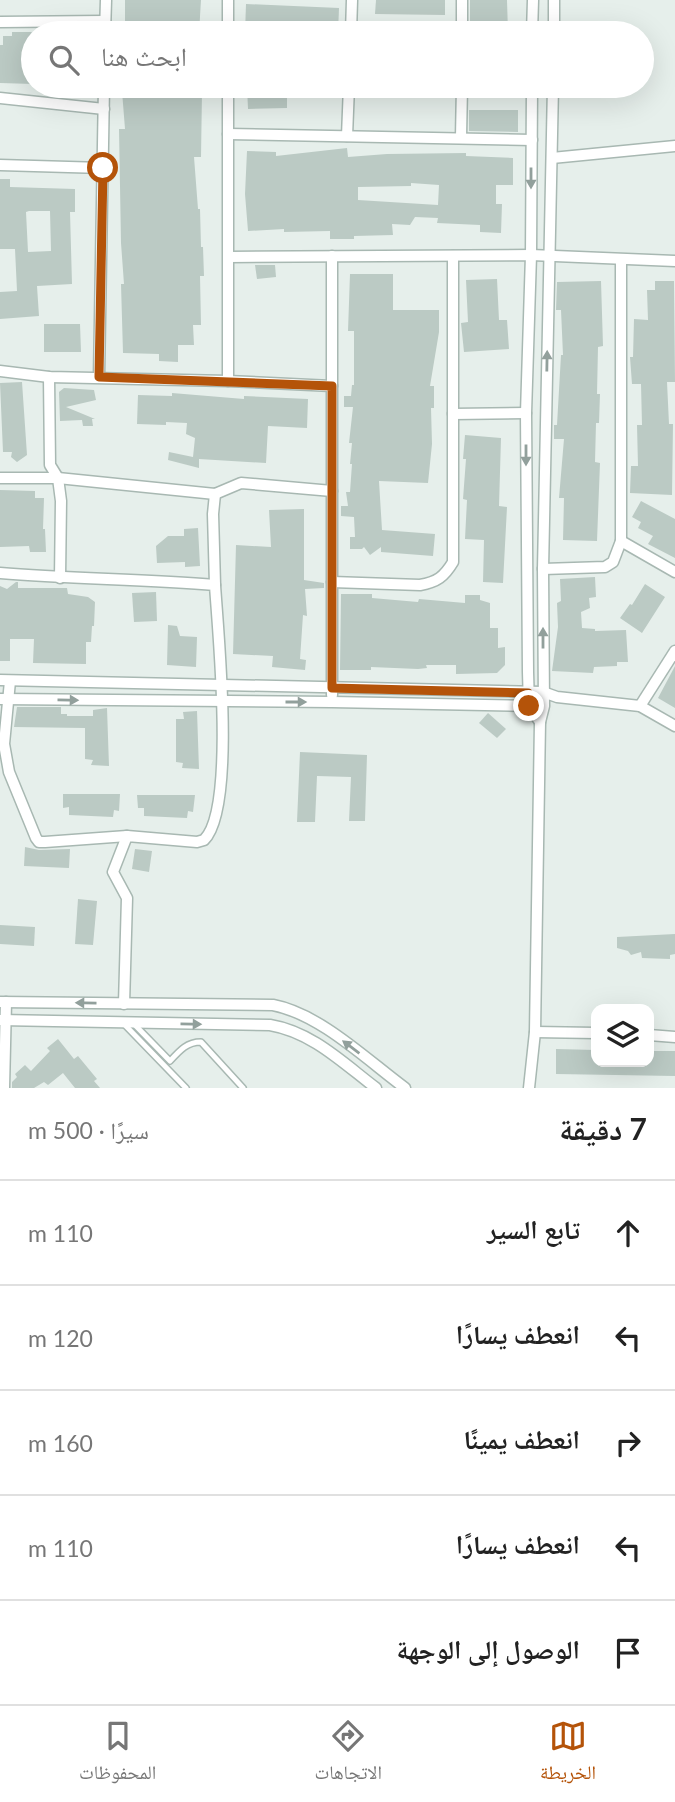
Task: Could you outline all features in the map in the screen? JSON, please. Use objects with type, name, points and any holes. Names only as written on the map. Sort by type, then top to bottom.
[{"type":"street","points":[[105,21],[106,0]]},
{"type":"street","points":[[228,0],[228,21]]},
{"type":"street","points":[[351,21],[352,0]]},
{"type":"street","points":[[462,0],[462,21]]},
{"type":"street","points":[[532,21],[533,0]]},
{"type":"street","points":[[554,0],[554,21]]},
{"type":"street","points":[[0,22],[21,23]]},
{"type":"street","points":[[0,98],[104,109]]},
{"type":"street","points":[[99,377],[104,98]]},
{"type":"street","points":[[228,98],[228,381]]},
{"type":"street","points":[[347,136],[349,98]]},
{"type":"street","points":[[461,98],[461,137]]},
{"type":"street","points":[[532,98],[531,255],[526,413],[528,693],[529,706],[540,722]]},
{"type":"street","points":[[529,1088],[535,1032],[540,722],[544,706],[543,569],[553,98]]},
{"type":"street","points":[[228,134],[531,140]]},
{"type":"street","points":[[552,158],[675,146]]},
{"type":"street","points":[[0,165],[103,168]]},
{"type":"street","points":[[229,257],[531,255],[621,261],[675,261]]},
{"type":"street","points":[[332,256],[332,702]]},
{"type":"street","points":[[332,582],[420,585],[433,583],[445,575],[453,562],[453,256]]},
{"type":"street","points":[[543,569],[605,567],[613,562],[621,541],[621,261]]},
{"type":"street","points":[[0,371],[49,377],[332,386]]},
{"type":"street","points":[[49,377],[50,465],[58,478],[61,501],[60,578]]},
{"type":"street","points":[[453,414],[526,413]]},
{"type":"street","points":[[0,478],[58,478],[215,494],[241,483],[332,491]]},
{"type":"street","points":[[215,494],[215,585],[222,686],[219,804],[213,829],[208,837],[197,842],[127,836],[39,842],[9,772],[4,744],[5,680],[169,685],[222,686],[332,688],[528,693],[543,692],[558,697],[640,706],[675,726]]},
{"type":"street","points":[[621,541],[675,572]]},
{"type":"street","points":[[0,573],[215,585]]},
{"type":"street","points":[[640,706],[675,651]]},
{"type":"street","points":[[169,685],[169,701]]},
{"type":"street","points":[[4,699],[544,706],[558,697]]},
{"type":"street","points":[[124,1004],[127,898],[113,872],[127,836]]},
{"type":"street","points":[[4,1088],[3,1002],[273,1005],[288,1008],[317,1022],[405,1088]]},
{"type":"street","points":[[134,1023],[145,1005]]},
{"type":"street","points":[[3,1020],[270,1025],[309,1037],[376,1088]]},
{"type":"street","points":[[535,1032],[591,1033]]},
{"type":"street","points":[[654,1035],[675,1037]]},
{"type":"lane","points":[[134,1023],[186,1088]]},
{"type":"lane","points":[[134,1023],[170,1061],[192,1042],[201,1042],[243,1088]]},
{"type":"building","points":[[125,0],[201,0],[200,21],[125,21]]},
{"type":"building","points":[[376,0],[445,0],[445,15],[375,14]]},
{"type":"building","points":[[470,0],[507,0],[508,21],[470,21]]},
{"type":"building","points":[[246,4],[339,8],[338,21],[245,21]]},
{"type":"building","points":[[12,32],[21,32],[21,84],[0,83],[0,45],[3,45],[3,36],[12,36]]},
{"type":"building","points":[[123,98],[202,98],[201,157],[194,157],[203,247],[204,276],[200,276],[201,325],[193,325],[194,345],[178,345],[178,362],[159,361],[159,354],[123,353],[121,284],[124,284],[119,129],[125,129]]},
{"type":"building","points":[[248,98],[287,98],[287,108],[248,109]]},
{"type":"building","points":[[469,110],[518,110],[518,132],[469,131]]},
{"type":"building","points":[[347,148],[348,157],[466,153],[466,156],[513,158],[513,185],[496,185],[496,204],[502,204],[501,233],[480,232],[480,225],[437,223],[438,218],[415,217],[410,225],[392,224],[393,235],[354,236],[354,239],[330,239],[330,231],[248,231],[245,194],[247,151],[276,152],[276,156]],"holes":[[[411,183],[439,185],[438,205],[358,200],[358,187],[411,186]]]},
{"type":"building","points":[[0,179],[10,179],[10,187],[75,189],[75,212],[70,212],[72,284],[37,286],[39,316],[0,319],[0,292],[17,291],[15,249],[0,249]],"holes":[[[50,211],[51,251],[28,252],[26,212]]]},
{"type":"building","points":[[255,265],[275,265],[276,277],[257,279]]},
{"type":"building","points":[[350,274],[393,274],[393,310],[439,310],[439,332],[430,386],[434,386],[434,408],[431,408],[432,444],[428,483],[379,481],[382,530],[435,534],[433,556],[381,552],[381,547],[370,555],[364,547],[350,549],[350,537],[355,537],[354,517],[341,516],[341,506],[348,506],[346,492],[350,492],[352,464],[352,443],[349,443],[353,407],[344,407],[344,396],[351,396],[354,385],[354,331],[348,331]]},
{"type":"building","points":[[497,279],[499,320],[507,320],[509,349],[464,352],[461,323],[468,322],[466,280]]},
{"type":"building","points":[[601,281],[603,346],[598,347],[597,394],[600,394],[595,462],[600,463],[597,541],[563,540],[564,498],[559,498],[564,439],[554,439],[563,355],[561,310],[556,310],[557,282]]},
{"type":"building","points":[[655,281],[674,281],[675,382],[667,382],[669,424],[673,424],[672,495],[630,493],[631,466],[638,466],[637,425],[642,425],[641,384],[632,384],[630,357],[633,357],[634,319],[648,320],[647,290],[655,290]]},
{"type":"building","points":[[44,324],[80,324],[81,352],[44,352]]},
{"type":"building","points":[[22,382],[27,455],[17,462],[11,457],[12,452],[3,452],[0,383]]},
{"type":"building","points":[[64,388],[94,390],[96,400],[66,407],[95,419],[92,419],[93,426],[83,426],[82,420],[60,421],[59,392]]},
{"type":"building","points":[[172,393],[244,399],[244,396],[308,399],[307,428],[268,426],[266,463],[199,459],[199,468],[168,460],[169,452],[193,457],[195,438],[186,434],[187,423],[137,424],[138,395],[172,396]]},
{"type":"building","points":[[465,435],[501,438],[499,506],[507,507],[503,583],[483,582],[484,540],[465,539]]},
{"type":"building","points":[[0,490],[35,491],[35,498],[44,498],[43,529],[46,552],[30,552],[29,546],[0,547]]},
{"type":"building","points":[[641,501],[675,519],[675,558],[648,544],[653,536],[638,528],[641,522],[632,517]]},
{"type":"building","points":[[304,509],[304,580],[324,583],[324,588],[305,589],[307,616],[303,615],[300,659],[306,660],[305,670],[272,667],[273,656],[233,654],[236,545],[271,547],[269,510]]},
{"type":"building","points":[[198,528],[200,566],[185,567],[185,562],[157,563],[156,546],[168,536],[184,536],[184,529]]},
{"type":"building","points":[[595,577],[596,597],[589,598],[590,608],[581,612],[582,628],[595,631],[626,630],[628,662],[617,662],[617,666],[594,667],[593,673],[552,671],[558,627],[557,603],[561,601],[560,579]]},
{"type":"building","points":[[16,582],[18,588],[67,588],[68,594],[88,597],[95,602],[91,642],[86,642],[86,664],[33,663],[34,639],[10,639],[10,661],[0,661],[0,586],[7,589]]},
{"type":"building","points":[[645,584],[665,597],[642,633],[620,618]]},
{"type":"building","points":[[156,592],[157,621],[134,622],[132,593]]},
{"type":"building","points":[[341,594],[372,594],[372,598],[418,602],[419,599],[465,603],[465,595],[480,595],[480,600],[490,603],[490,628],[498,628],[498,648],[505,647],[505,665],[497,673],[456,674],[456,665],[426,665],[427,668],[418,669],[371,667],[371,670],[340,670]]},
{"type":"building","points":[[168,625],[177,626],[180,636],[197,637],[196,667],[167,665]]},
{"type":"building","points":[[675,666],[675,708],[658,698]]},
{"type":"building","points":[[17,707],[61,707],[61,714],[67,716],[93,716],[93,710],[107,708],[109,766],[91,765],[93,760],[85,759],[85,728],[14,727]]},
{"type":"building","points":[[197,711],[199,769],[182,768],[183,763],[176,762],[176,719],[184,719],[183,712]]},
{"type":"building","points":[[488,713],[506,729],[497,738],[479,723]]},
{"type":"building","points":[[300,752],[367,755],[365,821],[349,821],[351,777],[317,776],[315,822],[297,822]]},
{"type":"building","points":[[63,794],[120,794],[119,811],[114,810],[113,817],[69,815],[69,807],[63,808]]},
{"type":"building","points":[[137,795],[195,795],[193,812],[188,811],[187,818],[144,816],[144,808],[138,808]]},
{"type":"building","points":[[25,847],[39,850],[70,849],[69,868],[24,866]]},
{"type":"building","points":[[135,849],[152,851],[149,872],[132,869]]},
{"type":"building","points":[[78,899],[97,901],[93,945],[75,944]]},
{"type":"building","points":[[0,925],[35,927],[34,946],[0,944]]},
{"type":"building","points":[[675,934],[675,954],[670,955],[670,959],[642,958],[641,952],[631,955],[628,951],[617,948],[617,937]]},
{"type":"building","points":[[58,1039],[74,1059],[78,1056],[97,1079],[94,1081],[100,1088],[75,1088],[63,1073],[48,1085],[44,1082],[34,1088],[12,1088],[12,1082],[17,1077],[15,1074],[25,1065],[31,1071],[50,1051],[47,1048]]},
{"type":"building","points":[[556,1049],[591,1050],[591,1067],[654,1067],[654,1051],[675,1051],[675,1076],[556,1074]]},
{"type":"route","points":[[103,168],[99,377],[332,386],[332,688],[528,693],[529,706]]}]
